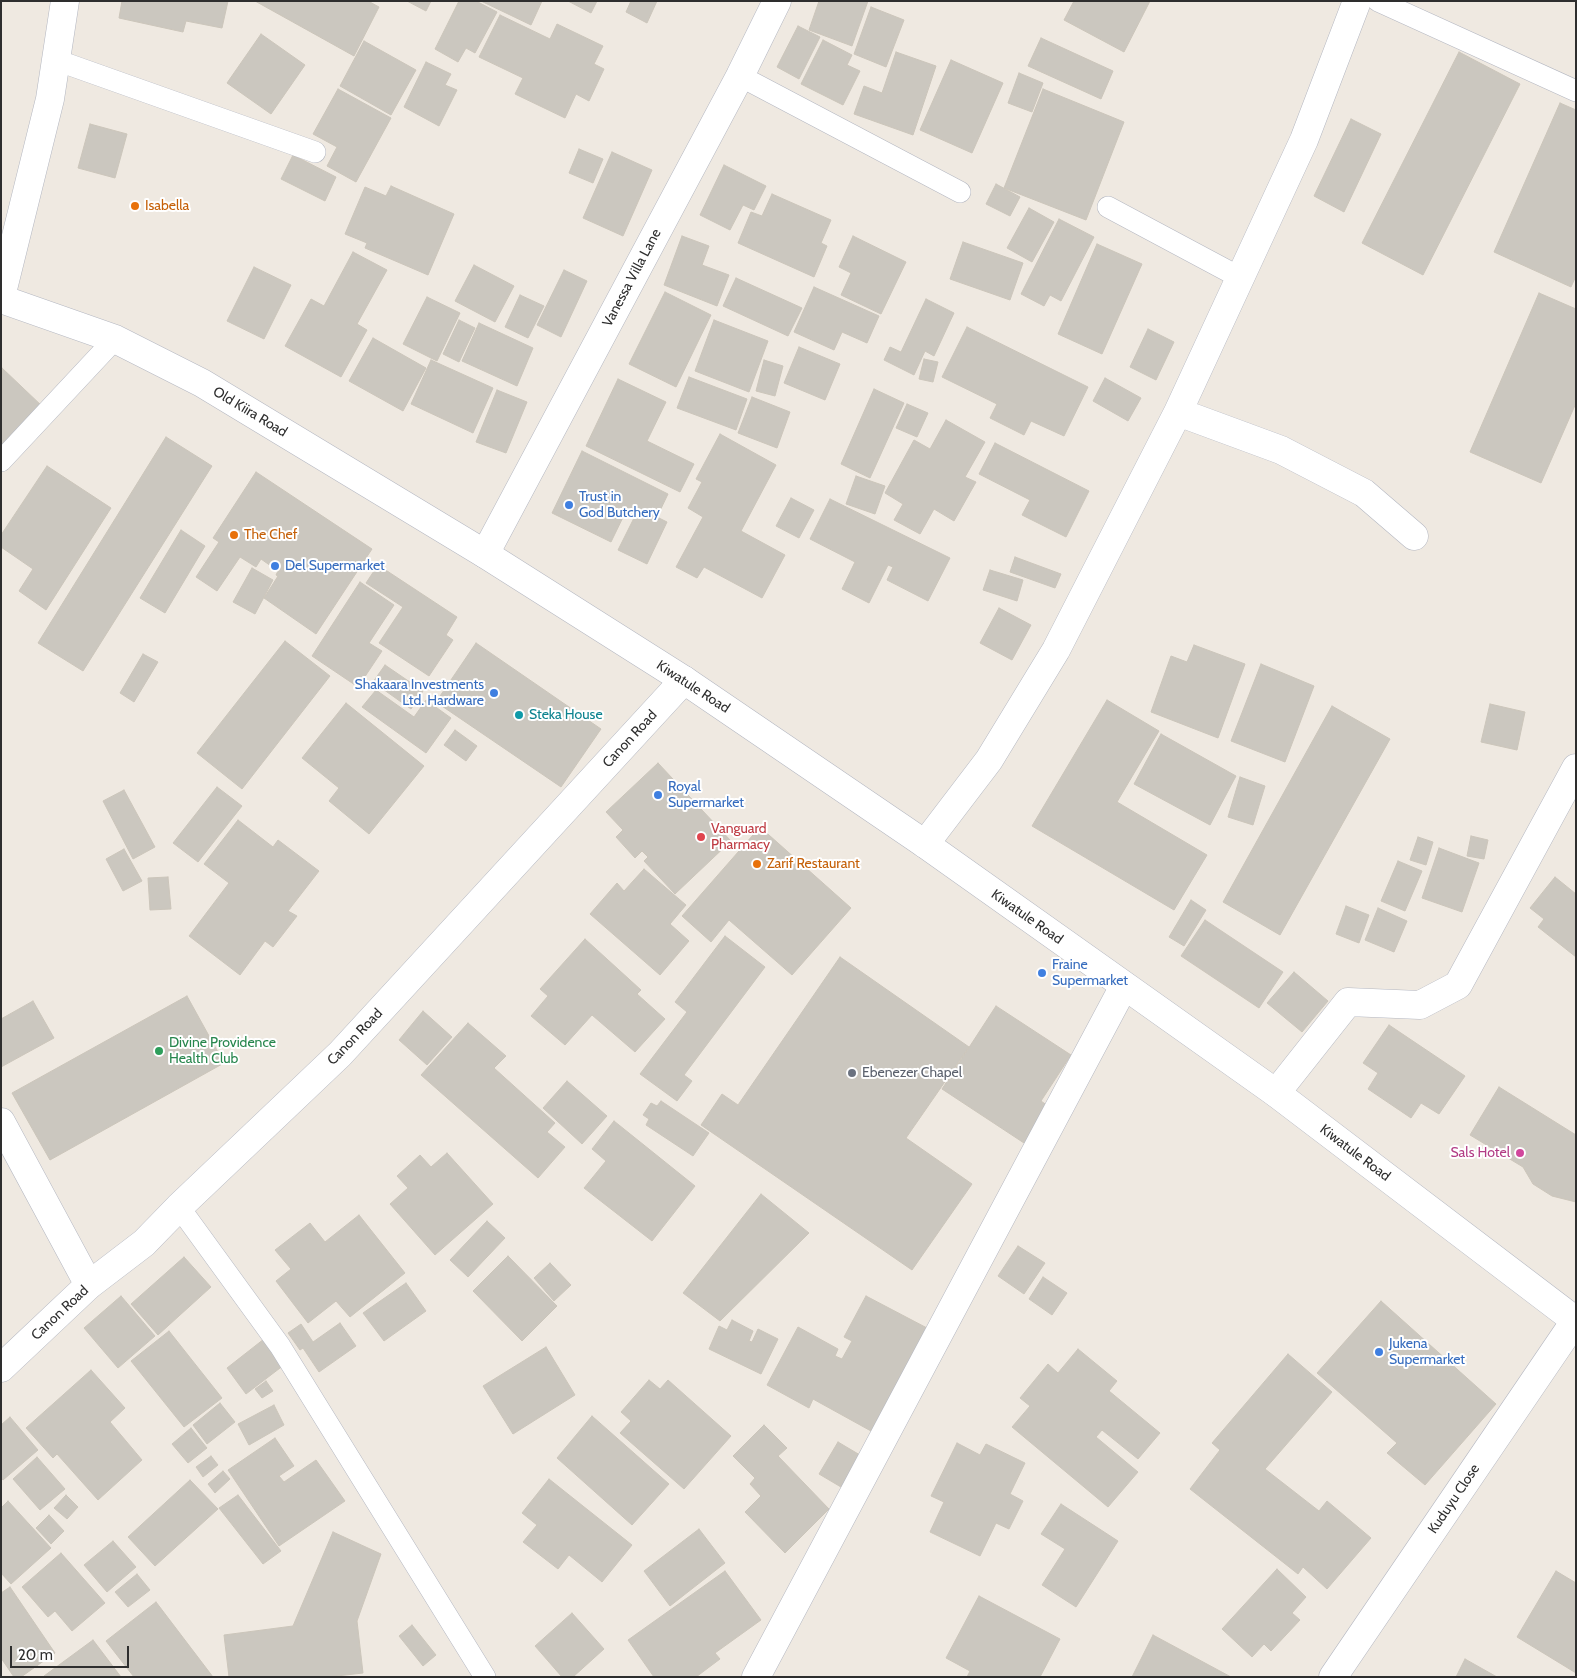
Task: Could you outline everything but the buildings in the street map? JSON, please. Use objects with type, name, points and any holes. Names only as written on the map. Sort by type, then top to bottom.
[{"type":"street","points":[[1,298],[50,100],[65,1]]},
{"type":"street","name":"Vanessa Villa Lane","points":[[485,554],[740,76],[777,1]]},
{"type":"street","points":[[925,844],[989,760],[1056,650],[1178,412],[1304,140],[1357,1]]},
{"type":"street","name":"Old Kiira Road","points":[[1,298],[115,339],[202,383],[485,554]]},
{"type":"street","points":[[1178,412],[1281,450],[1364,493],[1414,536]]},
{"type":"street","name":"Kiwatule Road","points":[[485,554],[684,680],[925,844],[1276,1093],[1575,1321]]},
{"type":"street","name":"Canon Road","points":[[1,1368],[89,1285],[144,1243],[178,1207],[340,1054],[684,680]]},
{"type":"street","points":[[1276,1093],[1348,1002],[1420,1005],[1458,985],[1576,768]]},
{"type":"street","points":[[756,1677],[1124,986]]},
{"type":"street","points":[[1,1122],[89,1285]]},
{"type":"street","name":"Kuduyu Close","points":[[1332,1677],[1575,1321]]},
{"type":"lane","points":[[1378,1],[1576,91]]},
{"type":"lane","points":[[56,60],[315,152]]},
{"type":"lane","points":[[740,76],[960,192]]},
{"type":"lane","points":[[1108,207],[1240,277]]},
{"type":"lane","points":[[1,461],[115,339]]},
{"type":"lane","points":[[178,1207],[280,1346],[485,1677]]},
{"type":"place","name":"Isabella","points":[[135,206]]},
{"type":"place","name":"Trust in God Butchery","points":[[569,505]]},
{"type":"place","name":"The Chef","points":[[234,535]]},
{"type":"place","name":"Del Supermarket","points":[[275,566]]},
{"type":"place","name":"Shakaara Investments Ltd. Hardware","points":[[494,693]]},
{"type":"place","name":"Steka House","points":[[519,715]]},
{"type":"place","name":"Royal Supermarket","points":[[658,795]]},
{"type":"place","name":"Vanguard Pharmacy","points":[[701,837]]},
{"type":"place","name":"Zarif Restaurant","points":[[757,864]]},
{"type":"place","name":"Fraine Supermarket","points":[[1042,973]]},
{"type":"place","name":"Divine Providence Health Club","points":[[159,1051]]},
{"type":"place","name":"Ebenezer Chapel","points":[[852,1073]]},
{"type":"place","name":"Sals Hotel","points":[[1520,1153]]},
{"type":"place","name":"Jukena Supermarket","points":[[1379,1352]]}]
